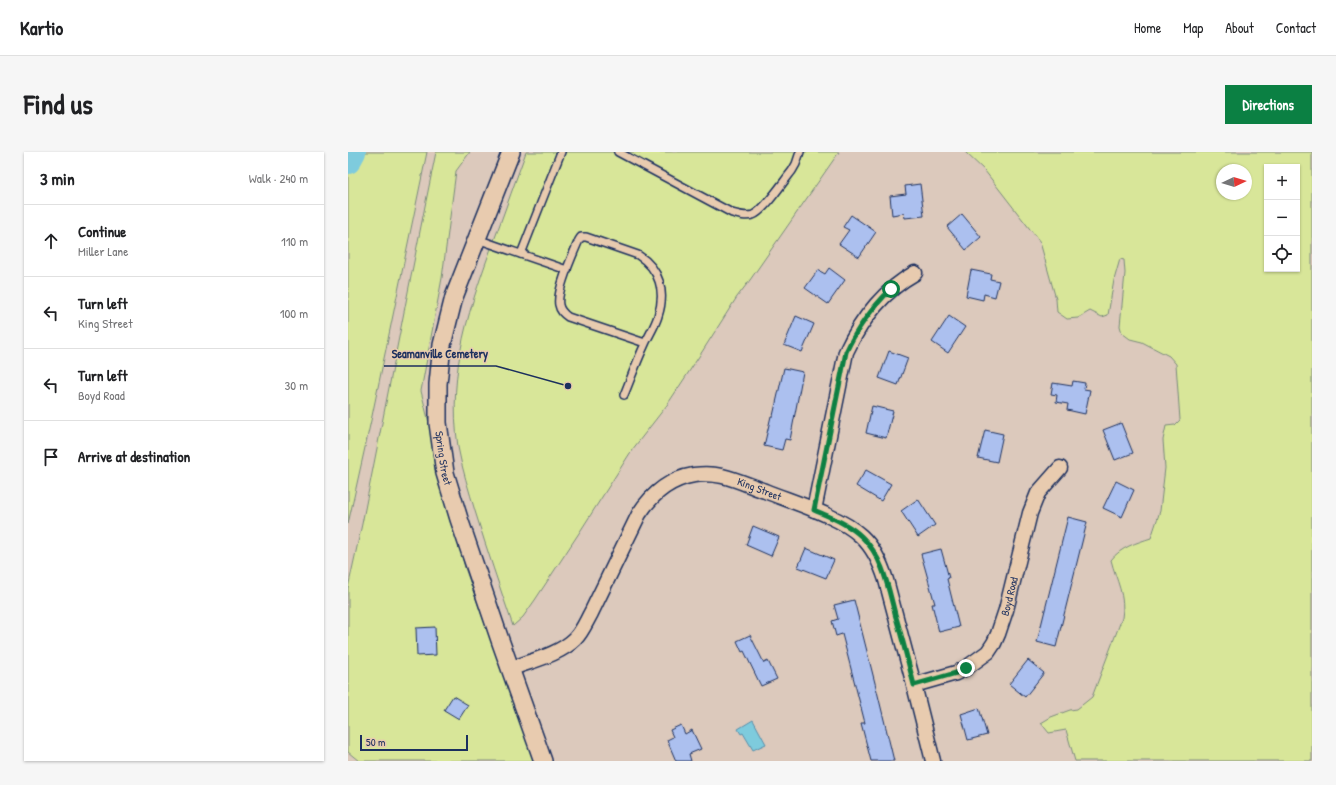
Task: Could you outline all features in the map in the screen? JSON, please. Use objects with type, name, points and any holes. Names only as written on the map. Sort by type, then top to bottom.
[{"type":"street","name":"Spring Street","points":[[511,152],[454,297],[442,345],[438,384],[438,423],[445,473],[459,520],[543,761]]},
{"type":"street","points":[[814,510],[846,352],[852,338],[870,311],[891,289],[914,273]]},
{"type":"street","name":"Boyd Road","points":[[914,685],[956,673],[966,668],[988,652],[998,634],[1006,610],[1024,535],[1034,503],[1038,493],[1060,468]]},
{"type":"street","name":"King Street","points":[[510,669],[557,652],[566,647],[575,639],[583,629],[592,613],[639,514],[656,493],[674,481],[686,476],[711,474],[722,476],[814,510],[846,525],[862,536],[871,546],[886,580],[933,761]]},
{"type":"lane","points":[[521,254],[561,152]]},
{"type":"lane","points":[[618,152],[732,213],[739,216],[746,216],[752,215],[763,208],[792,171],[800,152]]},
{"type":"lane","points":[[624,395],[645,343],[658,317],[662,298],[660,281],[656,272],[638,255],[583,237],[579,240],[558,296],[559,307],[568,317],[645,343]]},
{"type":"lane","points":[[476,239],[567,270]]},
{"type":"green space","points":[[348,152],[427,152],[348,524]]},
{"type":"green space","points":[[436,152],[470,152],[456,171],[442,278],[421,391],[465,568],[534,761],[359,761],[348,752],[348,588]]},
{"type":"green space","points":[[526,152],[839,152],[737,297],[667,405],[632,450],[535,600],[523,617],[513,626],[468,487],[458,447],[455,419],[458,365],[463,338],[486,261]]},
{"type":"green space","points":[[965,152],[1312,152],[1312,761],[1075,761],[1066,730],[1049,733],[1041,723],[1051,717],[1077,709],[1092,697],[1122,618],[1122,595],[1111,560],[1124,549],[1151,538],[1160,511],[1165,468],[1163,440],[1166,426],[1175,425],[1180,420],[1176,364],[1169,356],[1142,342],[1130,339],[1122,333],[1120,326],[1125,273],[1124,260],[1120,259],[1114,280],[1108,315],[1102,317],[1090,311],[1078,318],[1067,319],[1057,312],[1056,299],[1040,242],[985,171]]},
{"type":"water","points":[[753,720],[766,744],[753,750],[743,733],[741,734],[738,729]]},
{"type":"building","points":[[920,184],[924,216],[905,218],[904,213],[892,215],[890,196],[906,194],[905,186]]},
{"type":"building","points":[[962,214],[981,237],[966,250],[947,227]]},
{"type":"building","points":[[851,215],[876,232],[859,257],[839,244],[849,230],[843,227]]},
{"type":"building","points":[[829,268],[845,280],[828,304],[805,288],[818,270],[825,274]]},
{"type":"building","points":[[971,270],[991,274],[990,279],[999,281],[995,297],[984,294],[983,300],[966,296]]},
{"type":"building","points":[[796,316],[814,324],[802,352],[784,345]]},
{"type":"building","points":[[949,316],[965,327],[948,353],[932,342]]},
{"type":"building","points":[[889,351],[908,358],[898,385],[879,378]]},
{"type":"building","points":[[784,368],[803,372],[790,440],[785,439],[782,450],[764,446],[771,416],[773,416]]},
{"type":"building","points":[[1073,381],[1085,383],[1084,389],[1090,390],[1085,414],[1067,410],[1068,404],[1056,402],[1057,395],[1051,394],[1053,383],[1072,386]]},
{"type":"building","points":[[872,406],[893,411],[886,438],[866,433]]},
{"type":"building","points":[[1121,423],[1133,453],[1115,460],[1103,430]]},
{"type":"building","points":[[985,430],[1003,434],[997,462],[978,458]]},
{"type":"building","points":[[866,470],[891,484],[881,501],[856,486]]},
{"type":"building","points":[[1116,481],[1134,490],[1122,517],[1103,508]]},
{"type":"building","points":[[918,499],[935,525],[918,537],[901,511]]},
{"type":"building","points":[[1068,517],[1087,522],[1056,647],[1037,642]]},
{"type":"building","points":[[753,526],[779,537],[771,556],[746,545]]},
{"type":"building","points":[[806,548],[834,560],[826,578],[798,567]]},
{"type":"building","points":[[941,549],[949,578],[947,579],[959,627],[939,632],[932,604],[935,604],[921,554]]},
{"type":"building","points":[[854,600],[894,761],[871,761],[861,723],[865,723],[842,634],[836,636],[832,621],[838,619],[834,605]]},
{"type":"building","points":[[435,627],[436,655],[417,656],[416,628]]},
{"type":"building","points":[[750,635],[764,663],[768,661],[777,679],[761,686],[744,651],[742,652],[737,641]]},
{"type":"building","points":[[1028,660],[1044,673],[1025,697],[1009,684]]},
{"type":"building","points":[[453,696],[468,705],[459,719],[444,710]]},
{"type":"building","points":[[979,708],[987,735],[968,740],[961,714]]},
{"type":"building","points":[[681,725],[685,734],[692,730],[701,749],[689,754],[691,761],[676,761],[667,740],[673,737],[670,730]]},
{"type":"waterway","points":[[348,161],[353,152]]},
{"type":"place","name":"Seamanville Cemetery","points":[[568,386]]},
{"type":"route","points":[[891,289],[870,311],[852,338],[846,352],[814,510],[854,530],[871,546],[886,580],[914,685],[956,673],[966,668]]}]
